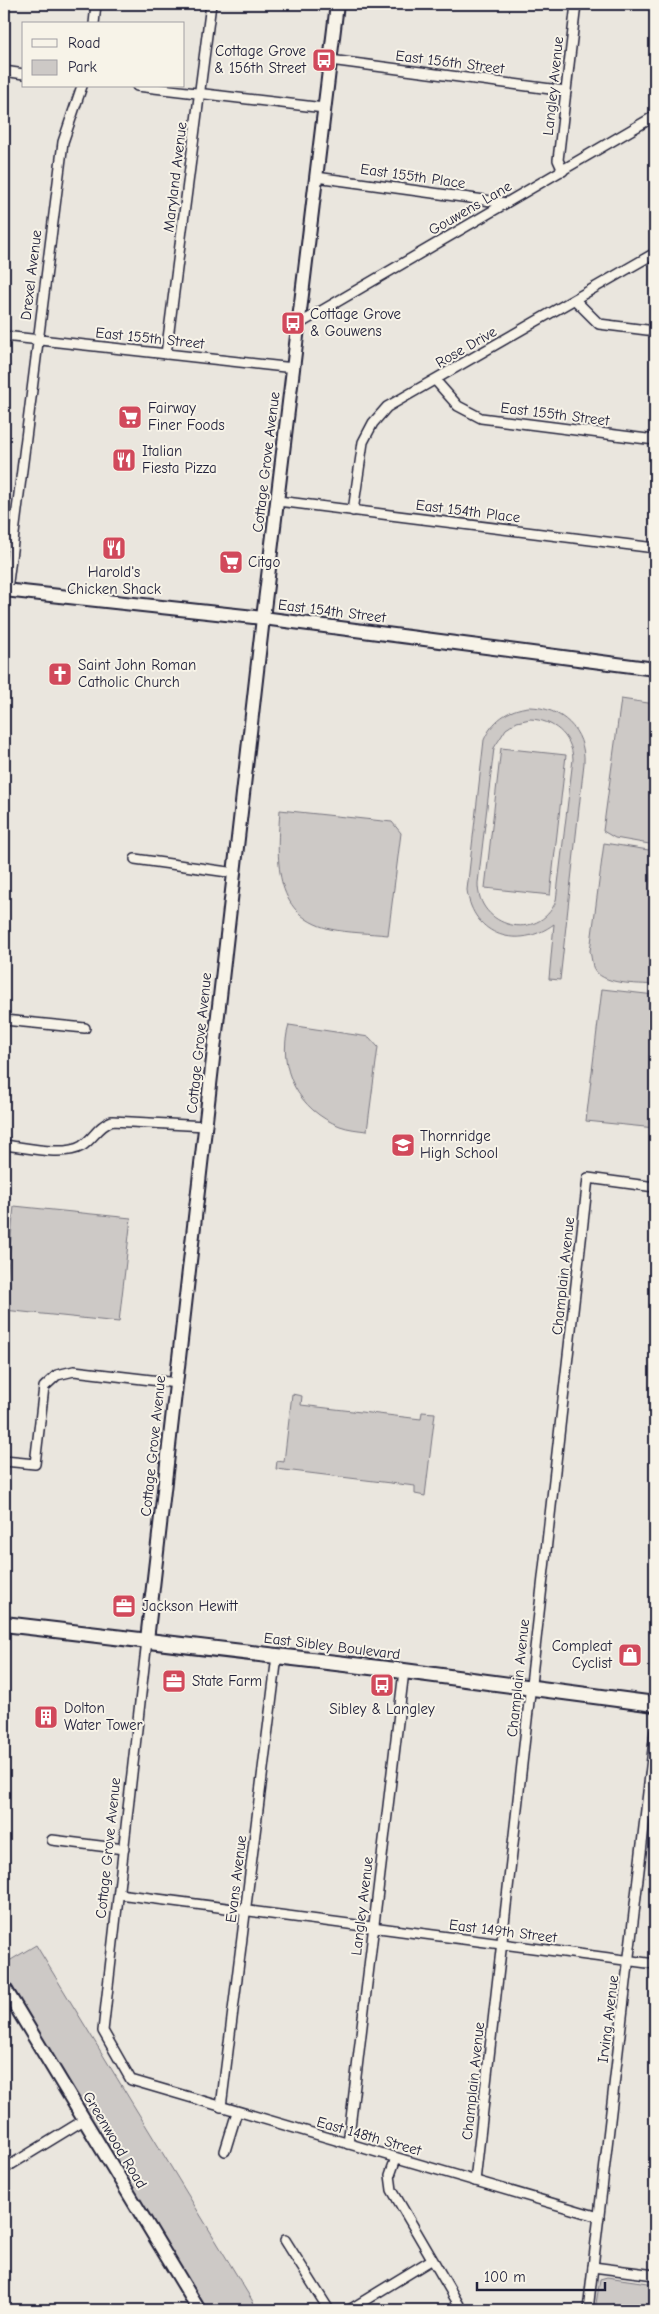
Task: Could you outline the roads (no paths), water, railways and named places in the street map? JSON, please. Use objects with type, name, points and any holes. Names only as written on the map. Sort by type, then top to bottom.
[{"type":"main road","name":"Cottage Grove Avenue","points":[[147,1640],[263,618],[337,4]]},
{"type":"main road","name":"East 154th Street","points":[[5,590],[263,618],[655,670]]},
{"type":"main road","name":"East Sibley Boulevard","points":[[4,1624],[404,1671],[655,1704]]},
{"type":"main road","name":"Greenwood Road","points":[[4,1987],[199,2310]]},
{"type":"street","points":[[94,22],[96,4]]},
{"type":"street","name":"Maryland Avenue","points":[[166,354],[211,4]]},
{"type":"street","name":"Langley Avenue","points":[[563,172],[558,160],[576,4]]},
{"type":"street","name":"East 156th Street","points":[[330,60],[566,91]]},
{"type":"street","points":[[4,72],[22,74]]},
{"type":"street","name":"Drexel Avenue","points":[[5,590],[62,142],[81,88]]},
{"type":"street","points":[[155,88],[324,108]]},
{"type":"street","name":"Gouwens Lane","points":[[299,324],[506,203],[563,172],[655,116]]},
{"type":"street","name":"East 155th Place","points":[[316,177],[506,203]]},
{"type":"street","name":"Rose Drive","points":[[353,511],[363,442],[373,424],[387,407],[436,381],[655,253]]},
{"type":"street","points":[[575,300],[599,324],[655,331]]},
{"type":"street","name":"East 155th Street","points":[[4,336],[294,368]]},
{"type":"street","name":"East 155th Street","points":[[436,381],[458,406],[480,418],[655,440]]},
{"type":"street","name":"East 154th Place","points":[[278,501],[655,548]]},
{"type":"street","points":[[135,859],[235,873]]},
{"type":"street","points":[[4,1020],[84,1028]]},
{"type":"street","points":[[4,1145],[58,1151],[76,1149],[85,1144],[104,1124],[112,1121],[206,1126]]},
{"type":"street","name":"Champlain Avenue","points":[[475,2181],[588,1178],[655,1187]]},
{"type":"street","points":[[4,1461],[35,1464],[44,1387],[57,1375],[74,1371],[177,1383]]},
{"type":"street","name":"Cottage Grove Avenue","points":[[131,2080],[104,2031],[147,1640]]},
{"type":"street","name":"Evans Avenue","points":[[221,2107],[277,1656]]},
{"type":"street","name":"Langley Avenue","points":[[348,2144],[404,1671]]},
{"type":"street","name":"Irving Avenue","points":[[588,2310],[655,1732]]},
{"type":"street","points":[[52,1840],[124,1849]]},
{"type":"street","points":[[119,1894],[246,1911]]},
{"type":"street","name":"East 149th Street","points":[[246,1911],[655,1964]]},
{"type":"street","name":"East 148th Street","points":[[131,2080],[599,2217]]},
{"type":"street","points":[[225,2151],[238,2112]]},
{"type":"street","points":[[4,2169],[84,2120]]},
{"type":"street","points":[[396,2158],[390,2175],[392,2190],[431,2260],[462,2310]]},
{"type":"street","points":[[285,2240],[329,2310]]},
{"type":"street","points":[[349,2310],[431,2260]]},
{"type":"street","points":[[593,2267],[655,2275]]},
{"type":"place","name":"Cottage Grove & 156th Street","points":[[324,60]]},
{"type":"place","name":"Cottage Grove & Gouwens","points":[[293,323]]},
{"type":"place","name":"Fairway Finer Foods","points":[[130,417]]},
{"type":"place","name":"Italian Fiesta Pizza","points":[[124,460]]},
{"type":"place","name":"Harold's Chicken Shack","points":[[114,548]]},
{"type":"place","name":"Citgo","points":[[231,562]]},
{"type":"place","name":"Saint John Roman Catholic Church","points":[[60,674]]},
{"type":"place","name":"Thornridge High School","points":[[403,1145]]},
{"type":"place","name":"Jackson Hewitt","points":[[124,1606]]},
{"type":"place","name":"Compleat Cyclist","points":[[630,1655]]},
{"type":"place","name":"State Farm","points":[[174,1681]]},
{"type":"place","name":"Sibley & Langley","points":[[382,1685]]},
{"type":"place","name":"Dolton Water Tower","points":[[46,1717]]}]
